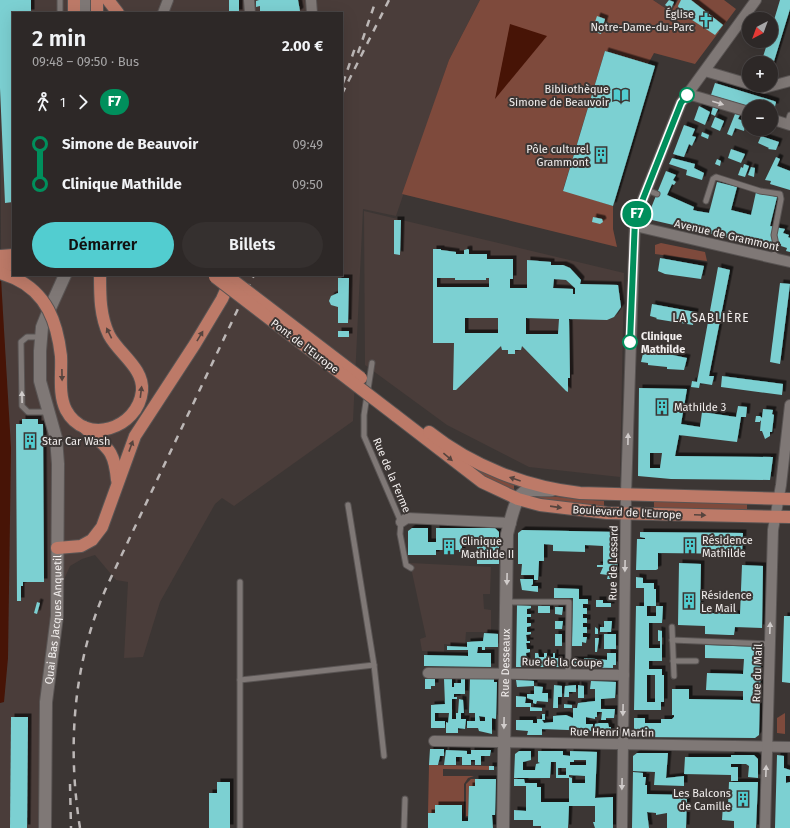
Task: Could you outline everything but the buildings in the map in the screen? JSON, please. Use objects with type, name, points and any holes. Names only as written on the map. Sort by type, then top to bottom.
[{"type":"main road","points":[[74,0],[74,12]]},
{"type":"main road","points":[[84,0],[84,12]]},
{"type":"main road","points":[[97,0],[97,12]]},
{"type":"main road","points":[[108,0],[117,12]]},
{"type":"main road","points":[[0,256],[12,254]]},
{"type":"main road","points":[[0,266],[12,264]]},
{"type":"main road","points":[[0,273],[23,282],[32,288],[46,303],[56,327],[61,356],[62,395],[64,403],[71,417],[82,425],[113,456],[117,483]]},
{"type":"main road","name":"Quai Bas Jacques Anquetil","points":[[45,828],[46,702],[57,616],[58,464],[56,438],[50,412],[40,381],[41,337],[46,317],[65,276]]},
{"type":"main road","points":[[82,425],[97,430],[113,428],[120,425],[134,414],[141,398],[142,391],[138,372],[116,346],[104,320],[101,304],[100,276]]},
{"type":"main road","name":"Pont de l'Europe","points":[[217,276],[396,411]]},
{"type":"main road","points":[[57,548],[81,546],[97,534],[102,527],[135,436],[199,338],[222,299],[232,276]]},
{"type":"main road","name":"Boulevard de l'Europe","points":[[396,411],[435,437],[486,466],[513,479],[553,490],[580,493],[784,499]]},
{"type":"main road","name":"Boulevard de l'Europe","points":[[396,411],[482,482],[518,499],[580,511],[626,514],[775,518],[790,517]]},
{"type":"main road","points":[[518,499],[521,493],[527,491],[553,490]]},
{"type":"main road","name":"Rue Desseaux","points":[[503,828],[507,534],[518,499]]},
{"type":"street","points":[[163,12],[168,0]]},
{"type":"street","points":[[249,0],[250,12]]},
{"type":"street","points":[[312,0],[312,12]]},
{"type":"street","name":"Rue de Lessard","points":[[622,828],[626,494],[635,219],[681,103],[756,0]]},
{"type":"street","points":[[705,71],[742,82]]},
{"type":"street","points":[[778,84],[790,81]]},
{"type":"street","points":[[688,94],[742,110]]},
{"type":"street","points":[[778,120],[789,121]]},
{"type":"street","name":"Avenue de Grammont","points":[[635,226],[790,262]]},
{"type":"street","name":"Rue du Mail","points":[[765,828],[773,538],[775,518],[784,499],[790,405]]},
{"type":"street","points":[[401,522],[407,518],[511,522]]},
{"type":"street","name":"Rue de la Coupe","points":[[428,673],[624,675]]},
{"type":"street","name":"Rue Henri Martin","points":[[434,741],[790,747]]},
{"type":"lane","points":[[60,0],[60,12]]},
{"type":"lane","points":[[706,201],[713,179],[716,177],[760,191],[780,194],[781,199],[774,235],[776,245],[774,258]]},
{"type":"lane","points":[[647,190],[657,194]]},
{"type":"lane","points":[[41,337],[27,337],[21,342],[22,406],[28,412],[50,412]]},
{"type":"lane","name":"Rue de la Ferme","points":[[372,363],[364,415],[364,436],[401,522],[400,529],[406,566],[411,568]]},
{"type":"lane","points":[[348,505],[374,665],[384,756]]},
{"type":"lane","points":[[240,582],[240,828]]},
{"type":"lane","points":[[506,602],[569,602],[568,674]]},
{"type":"lane","points":[[672,627],[674,676]]},
{"type":"lane","points":[[672,640],[770,644]]},
{"type":"lane","points":[[673,661],[696,661]]},
{"type":"lane","points":[[240,680],[374,665]]},
{"type":"lane","points":[[404,828],[405,799]]},
{"type":"shaded area","points":[[0,0],[480,0],[449,60],[396,216],[363,209],[353,421],[234,506],[222,498],[215,504],[160,602],[143,657],[124,658],[128,582],[116,580],[95,555],[82,559],[70,566],[62,584],[52,685],[52,828],[0,828],[0,703],[3,702]]},
{"type":"shaded area","points":[[480,0],[653,0],[671,12],[678,0],[724,0],[736,9],[695,64],[654,53],[648,64],[605,51],[563,190],[613,206],[613,229],[617,247],[402,194],[449,60]]},
{"type":"shaded area","points":[[653,0],[678,0],[671,12]]},
{"type":"shaded area","points":[[510,24],[547,36],[495,99]]},
{"type":"shaded area","name":"Clinique Mathilde","points":[[364,211],[624,273],[620,477],[529,467],[447,425],[365,365]]},
{"type":"shaded area","points":[[661,243],[705,252],[707,261],[655,254],[655,245]]},
{"type":"shaded area","points":[[0,262],[11,448],[8,658],[4,702],[0,703]]},
{"type":"shaded area","points":[[448,450],[514,482],[514,490],[486,478]]},
{"type":"shaded area","points":[[532,496],[604,501],[604,507],[561,503]]},
{"type":"shaded area","points":[[654,501],[747,503],[747,510],[654,508]]},
{"type":"shaded area","points":[[410,563],[491,567],[490,594],[483,594],[484,609],[491,610],[491,632],[466,632],[465,645],[444,644],[444,652],[422,651],[420,639],[426,637]]},
{"type":"shaded area","points":[[785,713],[785,734],[777,733],[777,718]]},
{"type":"shaded area","points":[[429,765],[489,766],[489,770],[443,769],[443,776],[474,776],[468,778],[464,784],[464,817],[462,805],[435,805],[435,813],[428,813]]},
{"type":"shaded area","points":[[471,779],[475,779],[475,786],[469,787],[468,816],[466,816],[466,784]]},
{"type":"railway","points":[[358,53],[376,0]]},
{"type":"railway","points":[[343,92],[389,0]]},
{"type":"railway","points":[[343,83],[356,45]]},
{"type":"railway","points":[[80,828],[74,766],[76,705],[80,674],[96,615],[107,586],[254,276]]},
{"type":"railway","points":[[70,784],[71,828]]},
{"type":"bus line","name":"F7","points":[[630,342],[635,219],[681,103],[687,95]]},
{"type":"place","name":"Église Notre-Dame-du-Parc","points":[[706,20]]},
{"type":"place","name":"Bibliothèque Simone de Beauvoir","points":[[621,95]]},
{"type":"place","name":"Pôle culturel Grammont","points":[[601,155]]},
{"type":"place","name":"Clinique Mathilde","points":[[630,342]]},
{"type":"place","name":"Mathilde 3","points":[[662,407]]},
{"type":"place","name":"Star Car Wash","points":[[30,441]]},
{"type":"place","name":"Résidence Mathilde","points":[[690,546]]},
{"type":"place","name":"Clinique Mathilde II","points":[[449,547]]},
{"type":"place","name":"Résidence Le Mail","points":[[689,601]]},
{"type":"place","name":"Les Balcons de Camille","points":[[743,799]]},
{"type":"district","name":"LA SABLIÈRE","points":[[711,318]]}]
